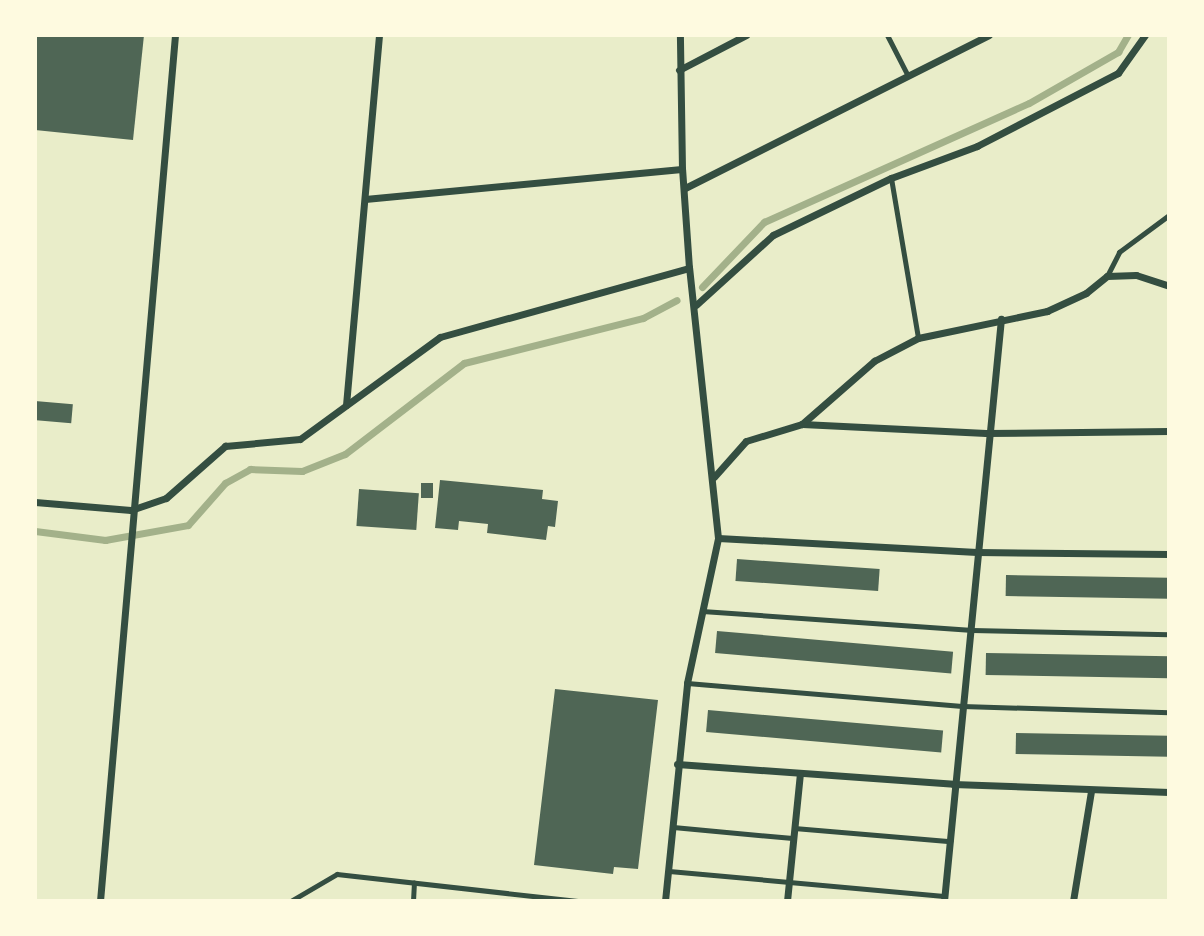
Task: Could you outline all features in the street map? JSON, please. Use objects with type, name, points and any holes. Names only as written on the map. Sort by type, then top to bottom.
[{"type":"street","points":[[100,901],[127,551],[175,35]]},
{"type":"street","points":[[346,405],[379,35]]},
{"type":"street","points":[[665,901],[687,683],[718,538],[696,304],[689,268],[682,169],[680,35]]},
{"type":"street","points":[[679,69],[746,35]]},
{"type":"street","points":[[685,188],[989,35]]},
{"type":"street","points":[[696,304],[773,235],[891,178],[977,146],[1118,73],[1145,35]]},
{"type":"street","points":[[365,199],[682,169]]},
{"type":"street","points":[[35,502],[131,510],[166,498],[225,446],[300,439],[440,337],[689,268]]},
{"type":"street","points":[[802,424],[874,361],[918,338],[1046,311],[1086,293],[1107,276],[1136,275],[1169,286]]},
{"type":"street","points":[[944,898],[953,784],[972,630],[986,433],[1001,319]]},
{"type":"street","points":[[714,477],[746,441],[802,424],[986,433],[1169,431]]},
{"type":"street","points":[[718,538],[976,552],[1169,554]]},
{"type":"street","points":[[677,764],[953,784],[1169,792]]},
{"type":"street","points":[[787,901],[800,774]]},
{"type":"street","points":[[1073,901],[1091,791]]},
{"type":"lane","points":[[887,35],[908,76]]},
{"type":"lane","points":[[891,178],[918,338]]},
{"type":"lane","points":[[1107,276],[1119,252],[1169,215]]},
{"type":"lane","points":[[702,611],[972,630],[1169,634]]},
{"type":"lane","points":[[687,683],[962,706],[1169,712]]},
{"type":"lane","points":[[673,827],[792,838]]},
{"type":"lane","points":[[794,828],[950,841]]},
{"type":"lane","points":[[668,871],[789,880],[944,898]]},
{"type":"path","points":[[291,901],[337,874],[577,901]]},
{"type":"path","points":[[413,901],[415,883]]},
{"type":"path","points":[[530,901],[539,897]]},
{"type":"building","points":[[35,35],[144,35],[133,140],[35,130]]},
{"type":"building","points":[[35,401],[73,404],[71,423],[35,420]]},
{"type":"building","points":[[440,480],[543,490],[542,499],[558,501],[555,527],[548,526],[546,540],[487,533],[488,524],[459,521],[458,530],[435,528]]},
{"type":"building","points":[[421,483],[433,483],[433,498],[421,498]]},
{"type":"building","points":[[359,489],[419,493],[416,530],[356,526]]},
{"type":"building","points":[[737,559],[880,569],[878,591],[735,581]]},
{"type":"building","points":[[1006,575],[1169,578],[1169,599],[1006,596]]},
{"type":"building","points":[[717,631],[953,652],[951,674],[715,653]]},
{"type":"building","points":[[986,653],[1169,656],[1169,678],[986,675]]},
{"type":"building","points":[[555,689],[658,700],[638,869],[614,867],[613,874],[534,865]]},
{"type":"building","points":[[708,710],[943,731],[941,752],[706,732]]},
{"type":"building","points":[[1016,733],[1169,736],[1169,757],[1016,754]]},
{"type":"waterway","points":[[702,287],[764,222],[1029,103],[1118,52],[1128,35]]},
{"type":"waterway","points":[[35,531],[105,540],[188,525],[225,483],[250,469],[302,471],[345,454],[464,363],[643,318],[677,300]]}]
